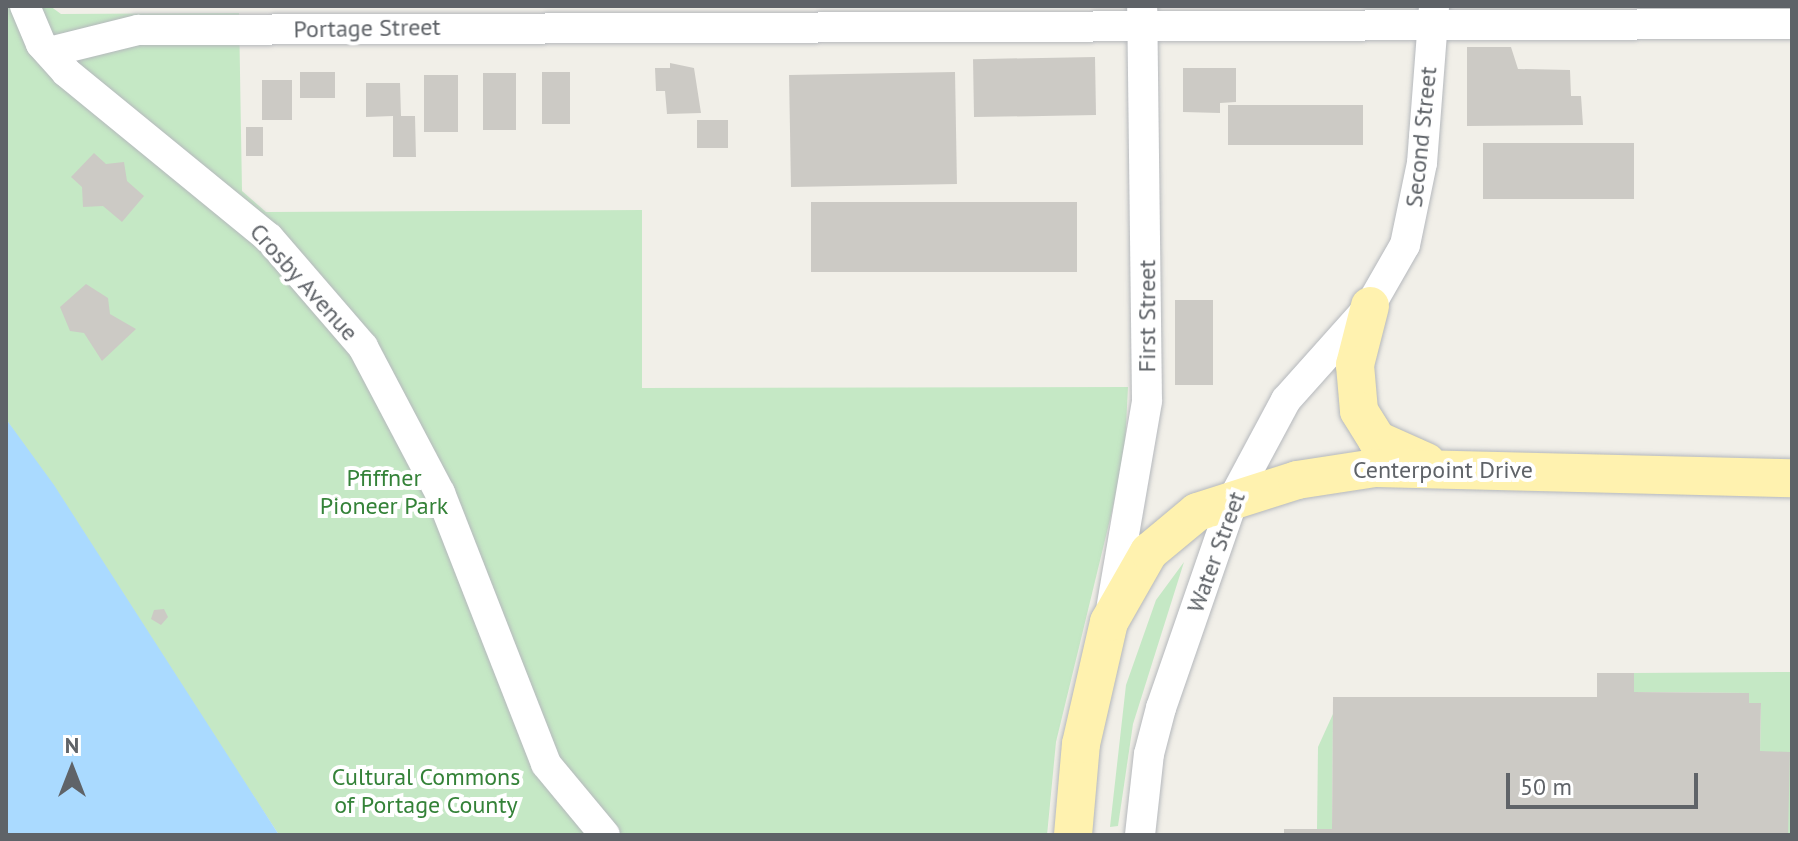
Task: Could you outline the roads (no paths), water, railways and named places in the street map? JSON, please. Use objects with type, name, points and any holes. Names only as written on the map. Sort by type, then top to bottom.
[{"type":"main road","points":[[1370,306],[1355,365],[1359,411],[1377,440],[1390,449],[1440,467]]},
{"type":"main road","name":"Centerpoint Drive","points":[[1109,622],[1129,579],[1162,538],[1197,512],[1234,497],[1337,471],[1440,467],[1792,478]]},
{"type":"main road","points":[[1073,835],[1081,744],[1109,622]]},
{"type":"street","name":"Crosby Avenue","points":[[25,6],[49,52],[66,72],[269,238],[363,347],[440,493],[546,764],[605,835]]},
{"type":"street","name":"Portage Street","points":[[49,52],[138,30],[620,16],[1432,14],[1792,24]]},
{"type":"street","name":"Second Street","points":[[1370,306],[1405,245],[1418,196],[1432,14]]},
{"type":"street","name":"First Street","points":[[1109,622],[1147,401],[1142,15]]},
{"type":"street","name":"Water Street","points":[[1140,835],[1147,767],[1161,708],[1234,497],[1286,400],[1370,306]]},
{"type":"water","points":[[6,419],[54,485],[279,835],[6,835]]},
{"type":"park label","name":"Pfiffner Pioneer Park","points":[[384,492]]},
{"type":"park label","name":"Cultural Commons of Portage County","points":[[426,791]]}]
